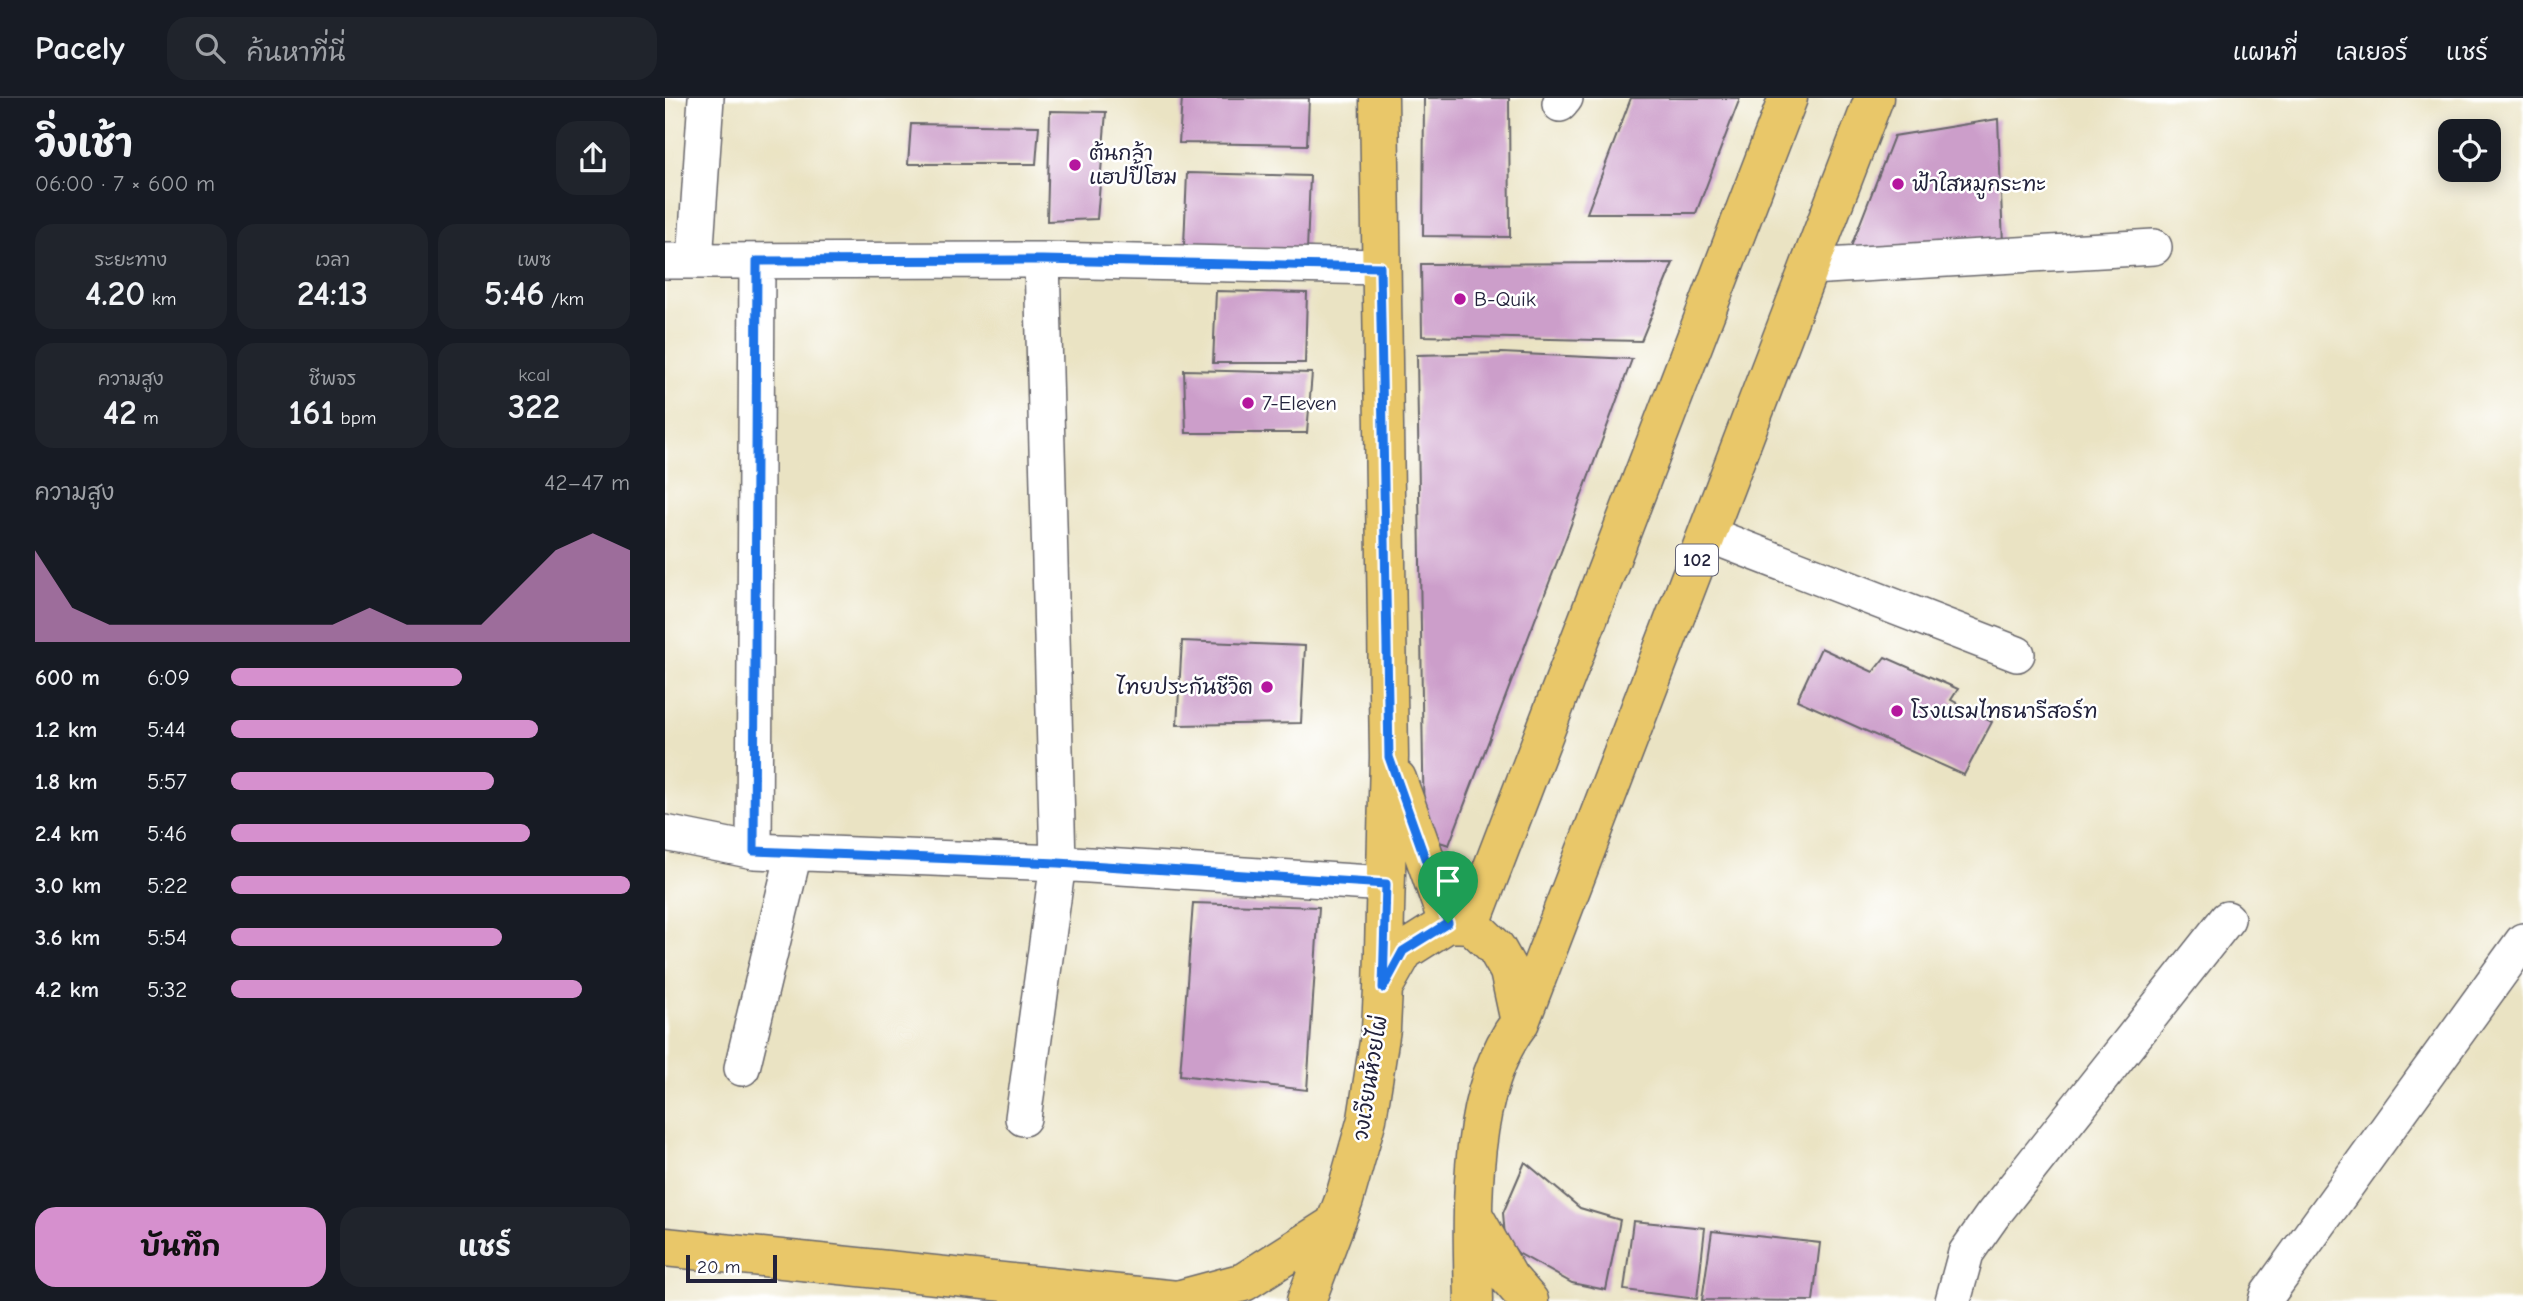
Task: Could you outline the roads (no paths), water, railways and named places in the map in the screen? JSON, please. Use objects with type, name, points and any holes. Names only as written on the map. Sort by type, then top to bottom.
[{"type":"main road","points":[[1379,98],[1389,757],[1383,988]]},
{"type":"main road","points":[[1459,923],[1788,98]]},
{"type":"main road","name":"102","points":[[1520,1023],[1874,98]]},
{"type":"main road","points":[[1389,757],[1459,923],[1496,948],[1509,971],[1520,1023],[1506,1041],[1491,1077],[1482,1111],[1472,1213],[1474,1301]]},
{"type":"main road","name":"วงเวียนห้วยไผ่","points":[[1306,1301],[1344,1200],[1367,1119],[1381,1030],[1383,988],[1403,951],[1459,923]]},
{"type":"main road","points":[[1472,1213],[1509,1278],[1529,1301]]},
{"type":"main road","points":[[665,1247],[1177,1300],[1244,1283],[1335,1224]]},
{"type":"street","points":[[706,98],[680,261],[1042,260],[1380,267]]},
{"type":"street","points":[[1809,267],[2154,247]]},
{"type":"street","points":[[1023,1118],[1058,863],[1042,260]]},
{"type":"street","points":[[754,851],[757,261]]},
{"type":"street","points":[[1707,534],[2017,654]]},
{"type":"street","points":[[665,833],[754,851],[1058,863],[1386,884]]},
{"type":"street","points":[[743,1068],[794,853]]},
{"type":"street","points":[[1953,1301],[1966,1253],[1992,1216],[2227,919]]},
{"type":"street","points":[[2266,1301],[2268,1294],[2523,941]]},
{"type":"place","name":"ต้นกล้า แฮปปี้โฮม","points":[[1075,165]]},
{"type":"place","name":"ฟ้าใสหมูกระทะ","points":[[1898,184]]},
{"type":"place","name":"B-Quik","points":[[1460,299]]},
{"type":"place","name":"7-Eleven","points":[[1248,403]]},
{"type":"place","name":"ไทยประกันชีวิต","points":[[1267,687]]},
{"type":"place","name":"โรงแรมไทธนารีสอร์ท","points":[[1897,711]]}]
